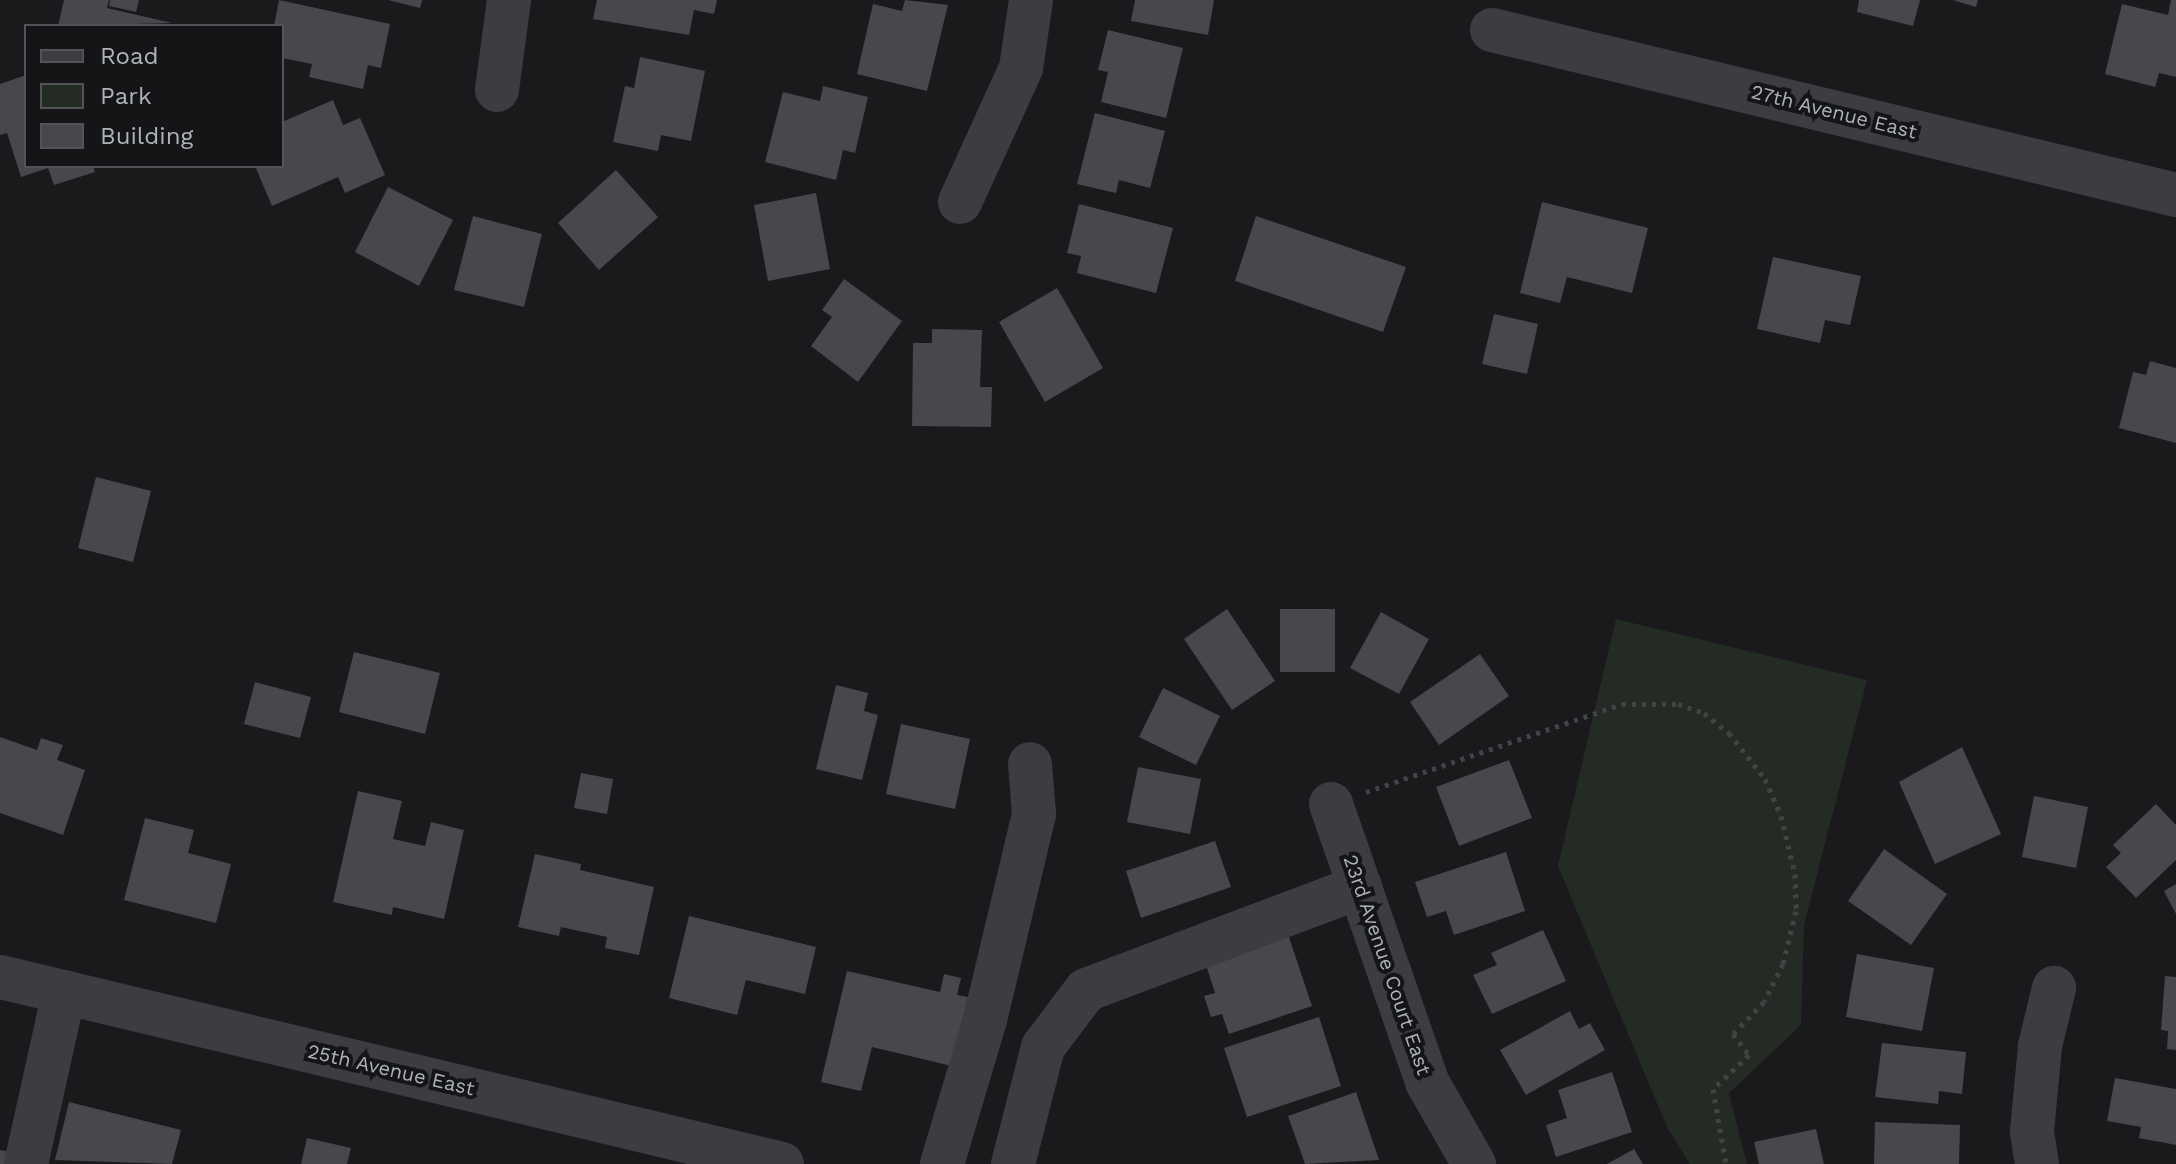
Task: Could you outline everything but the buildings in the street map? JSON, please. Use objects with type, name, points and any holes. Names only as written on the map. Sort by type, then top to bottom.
[{"type":"street","points":[[497,90],[509,0]]},
{"type":"street","points":[[960,202],[1016,82],[1031,0]]},
{"type":"street","name":"27th Avenue East","points":[[1492,30],[2176,195]]},
{"type":"street","points":[[942,1164],[985,1020],[1034,814],[1030,764]]},
{"type":"street","name":"23rd Avenue Court East","points":[[1331,804],[1427,1082],[1474,1164]]},
{"type":"street","points":[[1013,1164],[1043,1047],[1086,990],[1360,887]]},
{"type":"street","name":"25th Avenue East","points":[[0,977],[777,1163]]},
{"type":"street","points":[[2037,1164],[2032,1131],[2040,1046],[2054,988]]},
{"type":"street","points":[[26,1164],[64,992]]},
{"type":"path","points":[[1331,804],[1622,704],[1678,704],[1704,713],[1729,733],[1765,779],[1781,816],[1795,874],[1796,911],[1777,977],[1764,1002],[1733,1034],[1749,1055],[1713,1089],[1726,1164]]},
{"type":"green space","points":[[1616,619],[1867,680],[1804,925],[1801,1025],[1729,1093],[1747,1164],[1690,1164],[1667,1127],[1558,866]]}]
